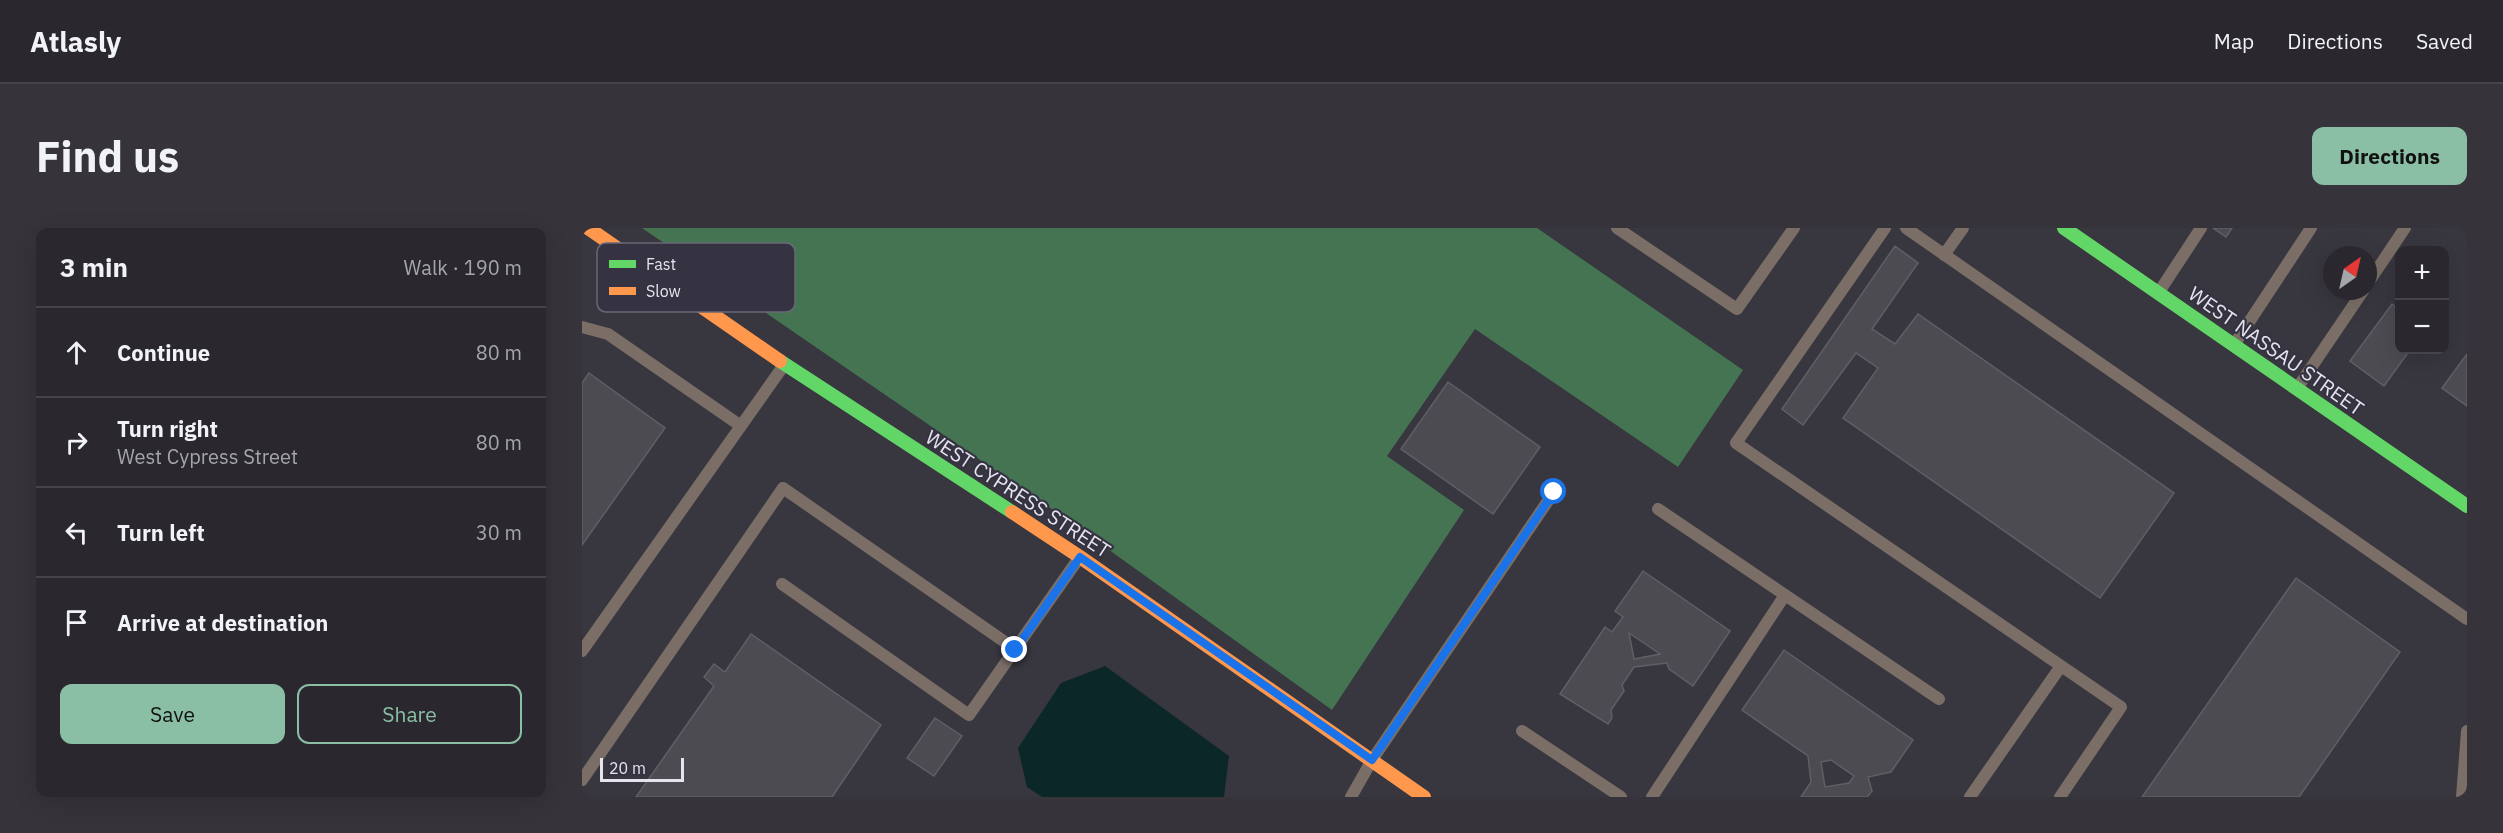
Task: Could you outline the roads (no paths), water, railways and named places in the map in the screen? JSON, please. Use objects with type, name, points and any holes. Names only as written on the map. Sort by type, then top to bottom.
[{"type":"street","name":"WEST CYPRESS STREET","points":[[588,228],[610,243]]},
{"type":"street","name":"WEST NASSAU STREET","points":[[2064,228],[2467,506]]},
{"type":"street","name":"WEST CYPRESS STREET","points":[[709,312],[784,364],[1080,557],[1424,797]]},
{"type":"lane","points":[[1617,228],[1737,309],[1794,228]]},
{"type":"lane","points":[[1885,228],[1736,443],[2121,707],[2060,797]]},
{"type":"lane","points":[[1906,228],[2467,619]]},
{"type":"lane","points":[[1944,255],[1963,228]]},
{"type":"lane","points":[[2158,293],[2201,228]]},
{"type":"lane","points":[[2234,345],[2311,228]]},
{"type":"lane","points":[[2377,270],[2405,228]]},
{"type":"lane","points":[[2297,388],[2357,300]]},
{"type":"lane","points":[[582,327],[608,334],[741,426]]},
{"type":"lane","points":[[582,651],[784,364]]},
{"type":"lane","points":[[582,780],[783,488],[1015,650]]},
{"type":"lane","points":[[1351,797],[1372,760],[1554,492]]},
{"type":"lane","points":[[1658,509],[1939,699]]},
{"type":"lane","points":[[782,584],[969,715],[1080,557]]},
{"type":"lane","points":[[1652,797],[1785,595]]},
{"type":"lane","points":[[1970,797],[2061,666]]},
{"type":"lane","points":[[2462,797],[2467,730]]},
{"type":"lane","points":[[1522,731],[1621,797]]}]
